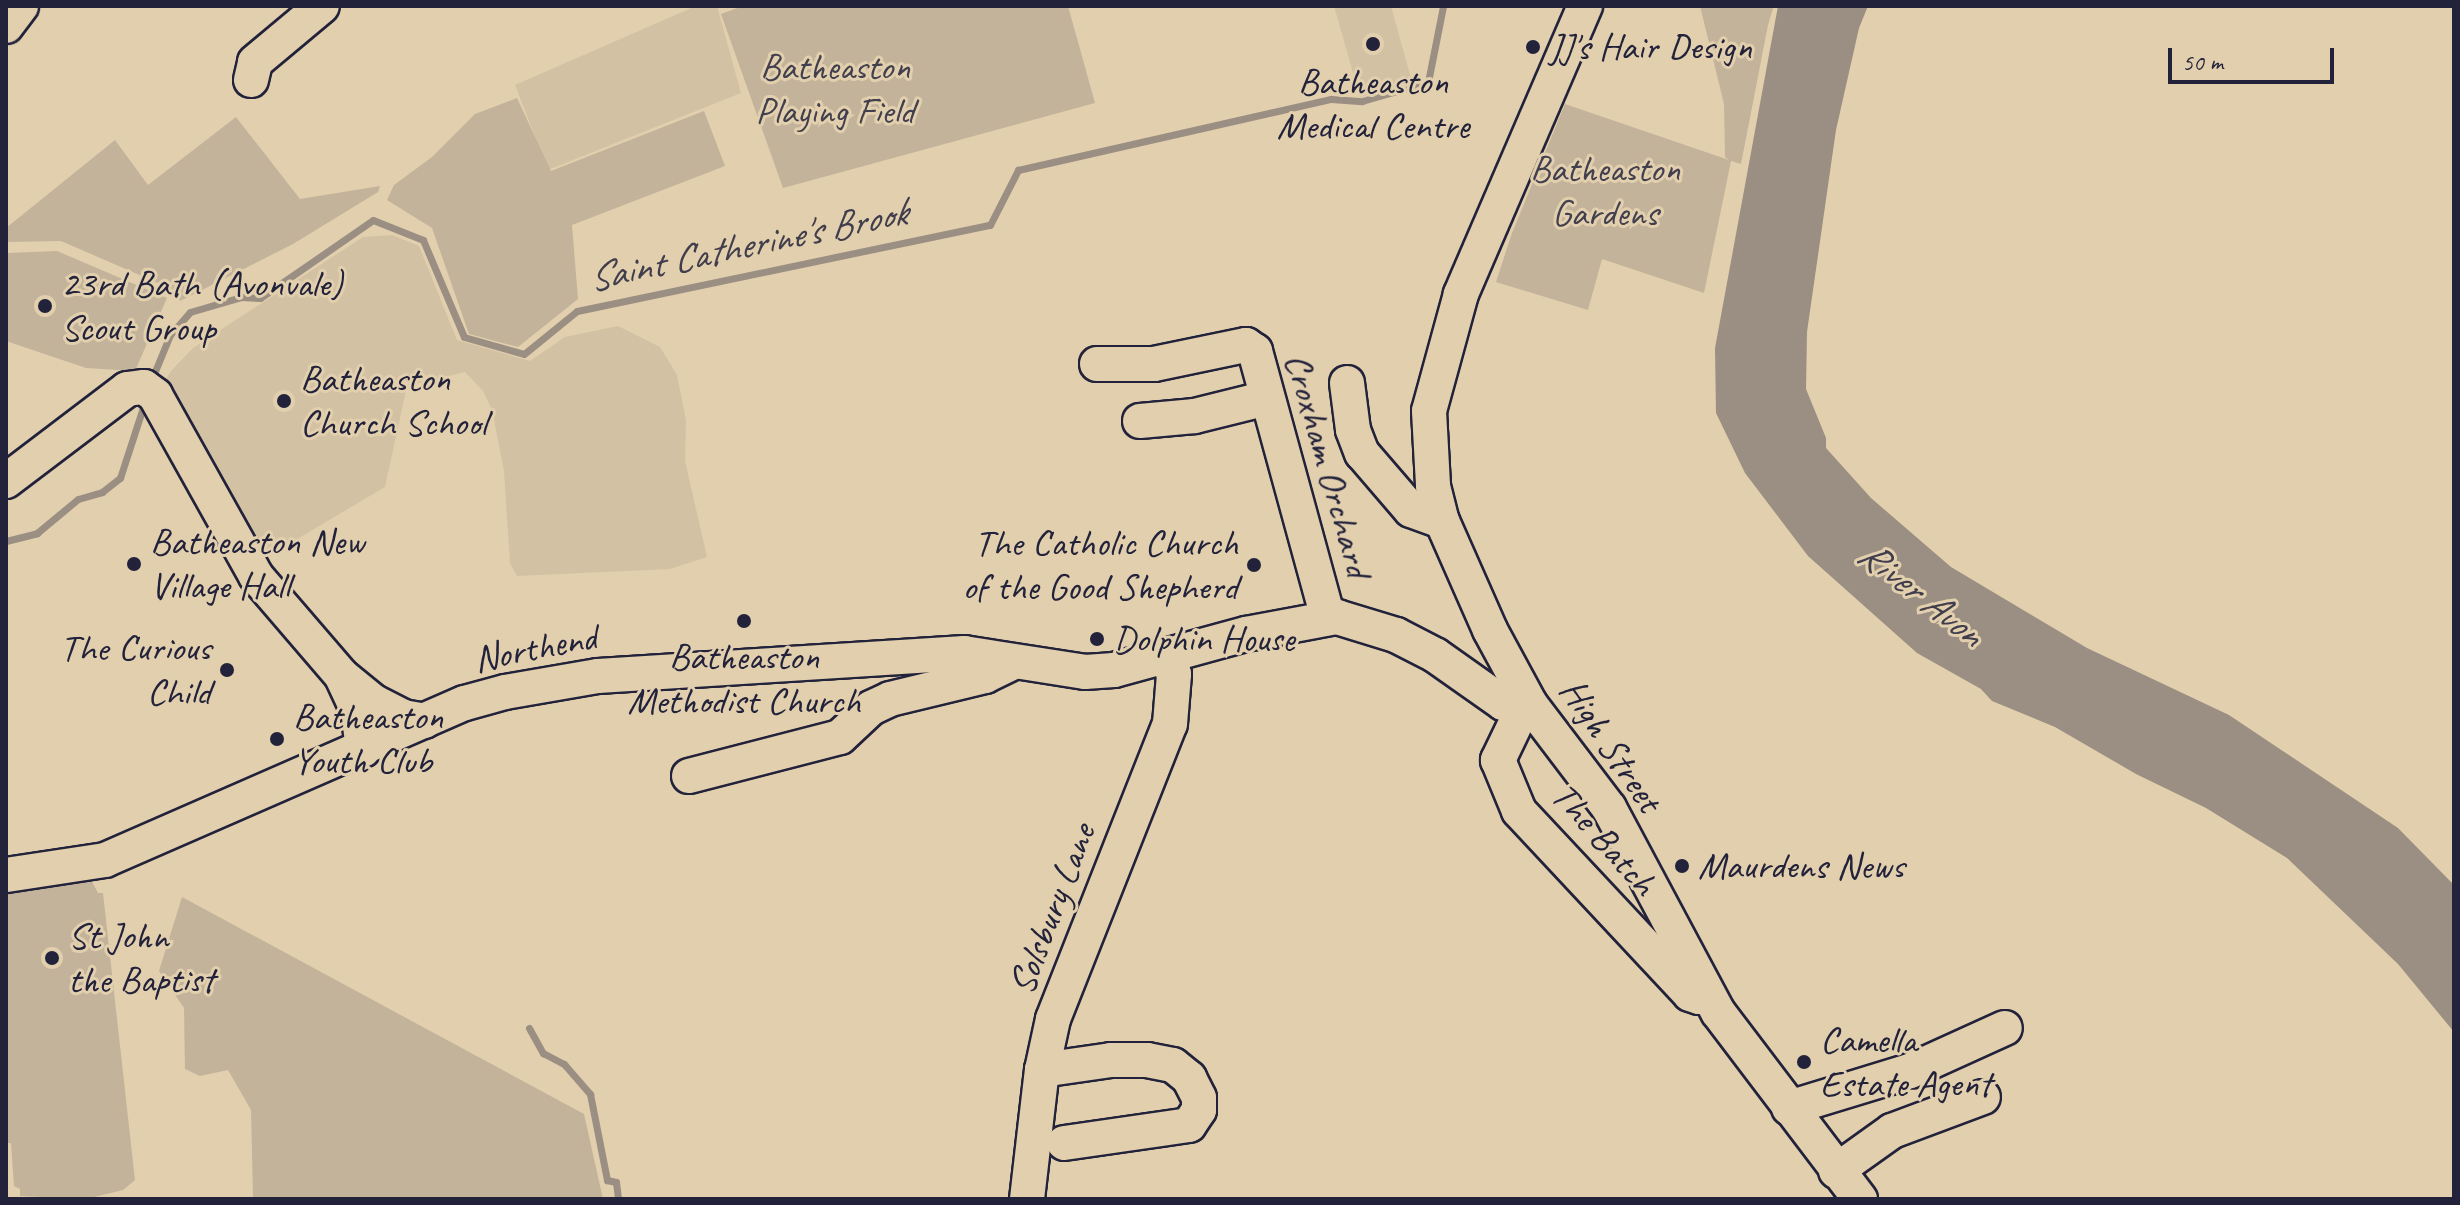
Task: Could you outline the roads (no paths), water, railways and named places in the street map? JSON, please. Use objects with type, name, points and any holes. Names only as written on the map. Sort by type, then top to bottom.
[{"type":"street","points":[[6,26],[21,6]]},
{"type":"street","points":[[251,80],[255,62],[322,6]]},
{"type":"street","name":"High Street","points":[[1585,6],[1461,294],[1429,411],[1429,452],[1442,521],[1527,706],[1609,808],[1706,991],[1789,1108],[1860,1199]]},
{"type":"street","name":"Croxham Orchard","points":[[1097,364],[1154,364],[1246,345],[1255,351],[1332,618]]},
{"type":"street","points":[[1347,383],[1353,430],[1362,453],[1411,510],[1442,521]]},
{"type":"street","points":[[6,481],[127,389],[149,391],[256,576],[342,676],[374,702],[403,717],[425,721]]},
{"type":"street","points":[[1140,421],[1195,416],[1267,398]]},
{"type":"street","points":[[1332,618],[1396,635],[1466,674],[1503,703],[1527,706]]},
{"type":"street","name":"Northend","points":[[6,875],[105,860],[465,703],[505,692],[598,676],[964,653],[1085,672],[1114,670],[1246,634],[1332,618]]},
{"type":"street","name":"Solsbury Lane","points":[[1027,1199],[1042,1070],[1053,1019],[1170,724],[1174,674],[1166,657]]},
{"type":"street","points":[[689,776],[840,737],[871,708],[890,699],[985,676],[1015,661]]},
{"type":"street","points":[[342,676],[358,711],[363,750]]},
{"type":"street","name":"The Batch","points":[[1527,706],[1498,760],[1519,811],[1690,994],[1699,997],[1706,991]]},
{"type":"street","points":[[1789,1108],[1910,1071],[2005,1028]]},
{"type":"street","points":[[1042,1070],[1111,1060],[1147,1060],[1173,1065],[1189,1078],[1199,1098],[1199,1110],[1189,1125],[1064,1143]]},
{"type":"street","points":[[1836,1171],[1892,1131],[1983,1097]]},
{"type":"water","name":"River Avon","points":[[1778,6],[1868,6],[1859,28],[1836,130],[1807,332],[1806,389],[1826,438],[1826,448],[1871,498],[1951,567],[2087,648],[2229,715],[2398,828],[2454,885],[2454,1032],[2398,964],[2287,858],[2206,808],[2136,774],[2055,727],[1992,701],[1981,689],[1917,653],[1808,556],[1745,473],[1716,413],[1715,348]]},
{"type":"waterway","name":"Saint Catherine's Brook","points":[[151,381],[170,335],[190,312],[241,297],[260,298],[373,220],[423,240],[464,337],[524,354],[577,311],[990,225],[1018,170],[1331,99],[1362,101],[1428,82],[1443,6]]},
{"type":"waterway","name":"Saint Catherine's Brook","points":[[6,541],[37,533],[78,499],[102,492],[120,478],[145,401]]},
{"type":"waterway","points":[[529,1028],[543,1053],[564,1064],[590,1094],[607,1180],[616,1182],[618,1199]]},
{"type":"place","name":"Batheaston Medical Centre","points":[[1373,44]]},
{"type":"place","name":"JJ's Hair Design","points":[[1533,47]]},
{"type":"place","name":"23rd Bath (Avonvale) Scout Group","points":[[45,306]]},
{"type":"place","name":"Batheaston Church School","points":[[284,401]]},
{"type":"place","name":"Batheaston New Village Hall","points":[[134,564]]},
{"type":"place","name":"The Catholic Church of the Good Shepherd","points":[[1254,565]]},
{"type":"place","name":"Batheaston Methodist Church","points":[[744,621]]},
{"type":"place","name":"Dolphin House","points":[[1097,639]]},
{"type":"place","name":"The Curious Child","points":[[227,670]]},
{"type":"place","name":"Batheaston Youth Club","points":[[277,739]]},
{"type":"place","name":"Maurdens News","points":[[1682,866]]},
{"type":"place","name":"St John the Baptist","points":[[52,958]]},
{"type":"place","name":"Camella Estate Agent","points":[[1804,1062]]},
{"type":"park label","name":"Batheaston Playing Field","points":[[835,89]]},
{"type":"park label","name":"Batheaston Gardens","points":[[1605,191]]}]
